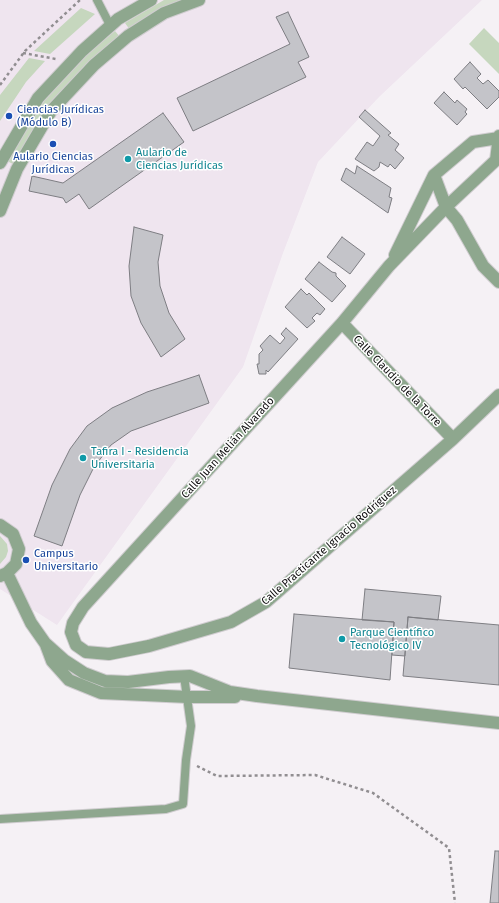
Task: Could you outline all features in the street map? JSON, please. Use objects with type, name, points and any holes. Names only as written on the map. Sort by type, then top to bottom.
[{"type":"street","points":[[0,163],[38,98],[73,61],[118,19],[151,0]]},
{"type":"street","points":[[0,211],[17,169],[51,111],[94,65],[128,36],[164,12],[199,0]]},
{"type":"street","name":"Calle Juan Melián Alvarado","points":[[71,632],[73,623],[83,607],[342,323],[389,266],[446,207],[496,160],[499,137],[473,142],[434,175],[389,266]]},
{"type":"street","points":[[434,175],[446,207],[457,220],[483,266],[499,282]]},
{"type":"street","name":"Calle Claudio de la Torre","points":[[342,323],[453,438]]},
{"type":"street","name":"Calle Practicante Ignacio Rodríguez","points":[[71,632],[76,645],[86,652],[109,654],[149,646],[231,622],[266,602],[453,438],[499,395]]},
{"type":"street","points":[[0,525],[13,534],[19,548],[16,564],[4,575],[31,623],[45,643],[64,660],[84,673],[105,681],[128,682],[190,676],[230,692],[499,723]]},
{"type":"street","points":[[45,643],[52,661],[69,680],[101,693],[188,697],[257,696]]},
{"type":"lane","points":[[97,0],[110,26]]},
{"type":"lane","points":[[0,819],[166,809],[183,804],[186,760],[191,726],[184,676]]},
{"type":"path","points":[[0,85],[23,53],[80,0]]},
{"type":"path","points":[[23,53],[73,61]]},
{"type":"path","points":[[186,760],[217,776],[315,775],[373,793],[448,848],[455,903]]},
{"type":"shaded area","points":[[0,0],[482,0],[379,97],[318,162],[283,253],[243,367],[57,625],[0,589]]},
{"type":"green space","points":[[164,0],[183,0],[130,30],[125,23]]},
{"type":"green space","points":[[81,8],[95,14],[50,54],[34,51]]},
{"type":"green space","points":[[484,28],[499,43],[499,74],[469,44]]},
{"type":"green space","points":[[115,31],[120,37],[104,50],[15,165],[7,161],[48,95],[81,59]]},
{"type":"green space","points":[[29,58],[45,61],[26,82],[0,121],[0,95]]},
{"type":"green space","points":[[0,536],[7,544],[8,551],[6,557],[0,564]]},
{"type":"building","points":[[288,12],[309,57],[298,62],[306,77],[193,131],[177,98],[290,44],[276,17]]},
{"type":"building","points":[[470,62],[481,74],[477,78],[483,84],[488,80],[499,91],[499,97],[487,109],[465,87],[463,89],[454,79]]},
{"type":"building","points":[[444,92],[455,103],[457,100],[467,109],[465,112],[467,114],[457,125],[434,103]]},
{"type":"building","points":[[365,110],[391,133],[388,135],[399,144],[395,150],[404,158],[395,169],[390,164],[388,167],[380,162],[379,167],[374,171],[355,159],[367,142],[373,146],[380,136],[359,117]]},
{"type":"building","name":"Aulario de Ciencias Jurídicas","points":[[163,113],[184,142],[89,209],[79,194],[66,203],[63,198],[29,191],[32,176],[63,183]]},
{"type":"building","points":[[357,166],[391,188],[389,197],[392,198],[388,213],[341,180],[346,168],[355,174]]},
{"type":"building","points":[[134,227],[163,235],[158,262],[160,286],[169,313],[185,339],[161,357],[141,323],[131,296],[129,266]]},
{"type":"building","points":[[342,237],[365,254],[350,274],[327,257]]},
{"type":"building","points":[[319,262],[332,272],[336,273],[336,276],[346,286],[332,302],[305,279]]},
{"type":"building","points":[[301,289],[307,295],[309,293],[325,309],[320,315],[317,313],[312,318],[315,321],[307,328],[285,307]]},
{"type":"building","points":[[286,328],[298,339],[268,372],[266,370],[266,374],[259,374],[257,364],[259,364],[259,354],[263,350],[260,346],[270,335],[280,344],[285,338],[281,334]]},
{"type":"building","name":"Tafira I - Residencia Universitaria","points":[[199,375],[209,403],[131,431],[111,445],[94,467],[80,495],[62,546],[34,536],[52,485],[70,449],[87,426],[112,408],[147,392]]},
{"type":"building","points":[[365,589],[441,596],[438,620],[408,617],[405,656],[392,655],[394,622],[362,620]]},
{"type":"building","name":"Parque Científico Tecnológico IV","points":[[294,614],[394,622],[390,680],[289,668]]},
{"type":"building","points":[[408,617],[499,625],[499,685],[403,676]]},
{"type":"building","points":[[495,851],[499,851],[499,903],[490,903]]},
{"type":"place","name":"Ciencias Jurídicas (Módulo B)","points":[[9,116]]},
{"type":"place","name":"Aulario Ciencias Jurídicas","points":[[53,144]]},
{"type":"place","name":"Aulario de Ciencias Jurídicas","points":[[128,159]]},
{"type":"place","name":"Tafira I - Residencia Universitaria","points":[[83,458]]},
{"type":"place","name":"Campus Universitario","points":[[26,560]]},
{"type":"place","name":"Parque Científico Tecnológico IV","points":[[342,639]]}]
